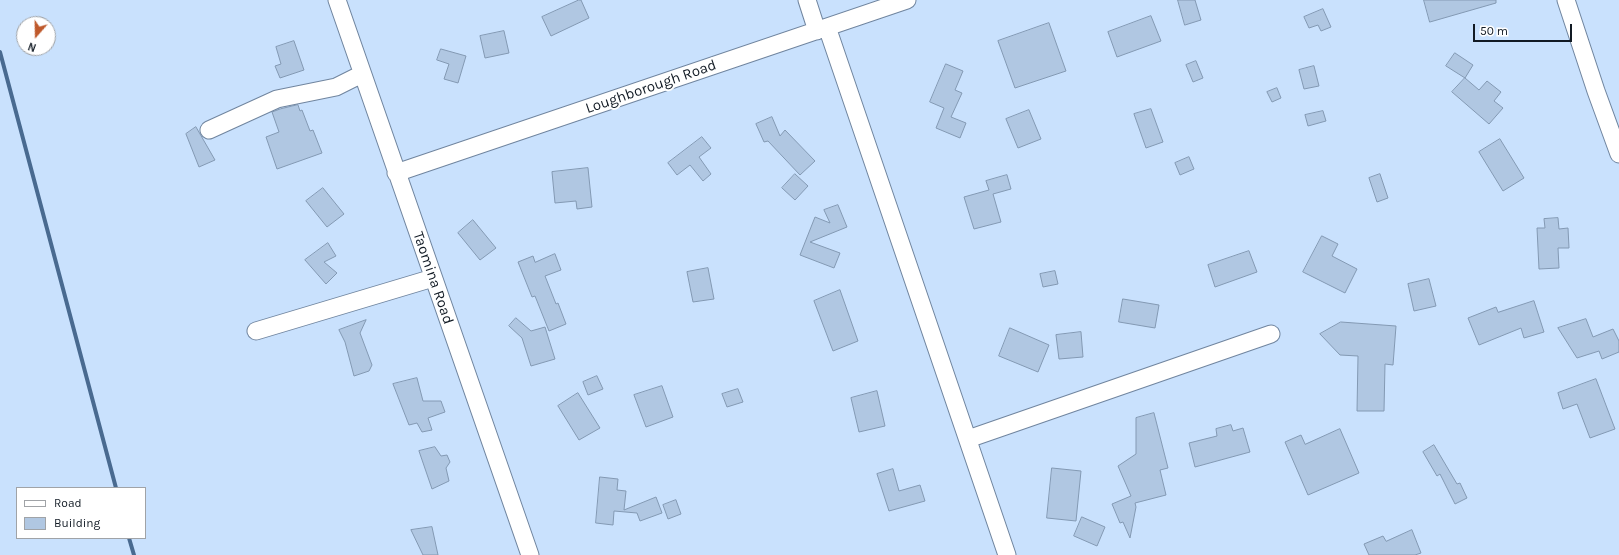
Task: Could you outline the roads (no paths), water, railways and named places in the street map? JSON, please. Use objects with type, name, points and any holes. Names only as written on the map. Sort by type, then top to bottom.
[{"type":"street","name":"Taomina Road","points":[[337,0],[530,555]]},
{"type":"street","points":[[807,0],[822,29],[968,438],[1007,555]]},
{"type":"street","name":"Loughborough Road","points":[[396,173],[906,0]]},
{"type":"street","points":[[1566,0],[1596,91],[1619,154]]},
{"type":"street","points":[[209,130],[277,99],[336,87],[362,74]]},
{"type":"street","points":[[256,330],[433,278]]},
{"type":"street","points":[[968,438],[1271,334]]},
{"type":"waterway","points":[[0,52],[116,487]]},
{"type":"waterway","points":[[129,539],[134,555]]}]
